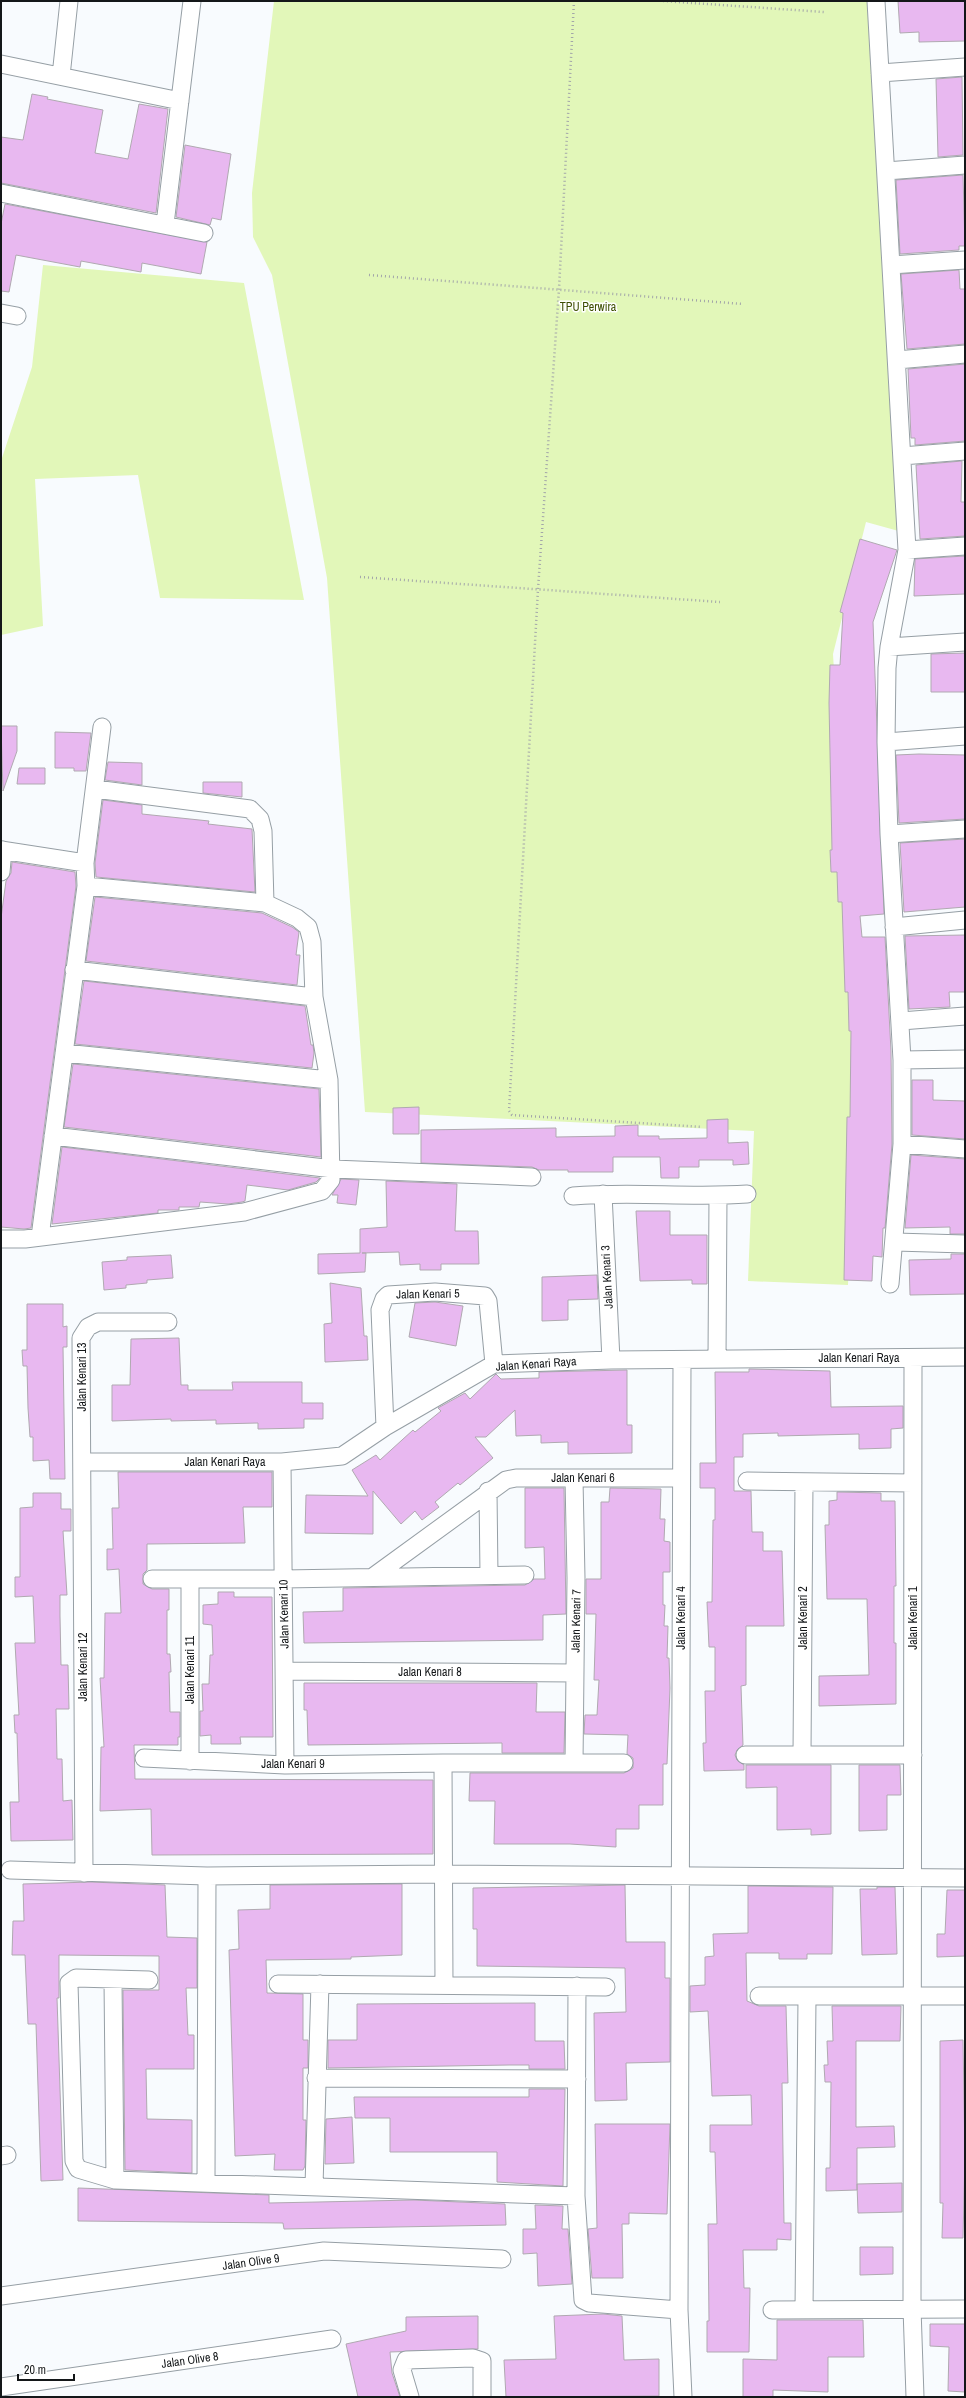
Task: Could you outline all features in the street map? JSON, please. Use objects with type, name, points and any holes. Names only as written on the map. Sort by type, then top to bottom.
[{"type":"street","points":[[61,76],[69,1]]},
{"type":"street","points":[[165,224],[192,1]]},
{"type":"street","points":[[876,1],[908,550],[889,647],[886,742],[889,834],[901,1021],[902,1060],[902,1144],[895,1242],[890,1284]]},
{"type":"street","points":[[1,64],[180,101]]},
{"type":"street","points":[[880,73],[965,67]]},
{"type":"street","points":[[886,171],[965,165]]},
{"type":"street","points":[[1,194],[165,224],[204,234]]},
{"type":"street","points":[[891,265],[965,260]]},
{"type":"street","points":[[897,360],[965,354]]},
{"type":"street","points":[[902,456],[965,451]]},
{"type":"street","points":[[908,550],[965,546]]},
{"type":"street","points":[[889,647],[965,642]]},
{"type":"street","points":[[40,1237],[86,886],[85,863],[102,727]]},
{"type":"street","points":[[886,742],[965,736]]},
{"type":"street","points":[[95,789],[250,809],[260,819],[263,831],[265,904]]},
{"type":"street","points":[[889,834],[965,829]]},
{"type":"street","points":[[1,872],[2,850],[85,863]]},
{"type":"street","points":[[1,1239],[40,1237],[244,1212],[322,1191],[331,1180],[333,1169],[329,1080],[314,997],[312,942],[308,927],[297,918],[265,904],[86,886]]},
{"type":"street","points":[[894,927],[965,920]]},
{"type":"street","points":[[74,970],[314,997]]},
{"type":"street","points":[[901,1021],[965,1016]]},
{"type":"street","points":[[64,1053],[329,1080]]},
{"type":"street","points":[[902,1060],[965,1058]]},
{"type":"street","points":[[53,1136],[333,1169],[532,1177]]},
{"type":"street","points":[[902,1144],[965,1149]]},
{"type":"street","points":[[573,1196],[603,1194],[718,1196],[747,1194]]},
{"type":"street","name":"Jalan Kenari 3","points":[[603,1194],[611,1360]]},
{"type":"street","points":[[717,1359],[718,1196]]},
{"type":"street","points":[[895,1242],[965,1244]]},
{"type":"street","name":"Jalan Kenari 5","points":[[385,1427],[380,1310],[384,1298],[388,1295],[436,1292],[485,1296],[488,1301],[494,1364]]},
{"type":"street","name":"Jalan Kenari 13","points":[[83,1462],[81,1338],[88,1327],[98,1322],[168,1322]]},
{"type":"street","name":"Jalan Kenari Raya","points":[[83,1462],[282,1462],[342,1456],[385,1427],[494,1364],[611,1360],[682,1361],[717,1359],[965,1357]]},
{"type":"street","name":"Jalan Kenari 1","points":[[913,1358],[912,2308],[915,2397]]},
{"type":"street","name":"Jalan Kenari 4","points":[[682,1361],[679,2310],[683,2397]]},
{"type":"street","name":"Jalan Kenari 12","points":[[83,1462],[84,1873]]},
{"type":"street","name":"Jalan Kenari 10","points":[[282,1462],[286,1765]]},
{"type":"street","name":"Jalan Kenari 6","points":[[374,1576],[488,1491],[506,1480],[516,1478],[681,1478]]},
{"type":"street","name":"Jalan Kenari 7","points":[[574,1479],[576,1578],[574,1763]]},
{"type":"street","points":[[747,1481],[913,1483]]},
{"type":"street","name":"Jalan Kenari 2","points":[[802,1754],[804,1482]]},
{"type":"street","points":[[488,1491],[489,1575]]},
{"type":"street","points":[[152,1579],[283,1579],[374,1576],[525,1575]]},
{"type":"street","name":"Jalan Kenari 11","points":[[190,1579],[190,1761]]},
{"type":"street","name":"Jalan Kenari 8","points":[[284,1671],[575,1673]]},
{"type":"street","points":[[745,1755],[913,1755]]},
{"type":"street","name":"Jalan Kenari 9","points":[[144,1758],[286,1765],[443,1762],[624,1763]]},
{"type":"street","points":[[443,1762],[444,1984]]},
{"type":"street","points":[[10,1870],[207,1876],[444,1874],[965,1878]]},
{"type":"street","points":[[206,2183],[207,1876]]},
{"type":"street","points":[[149,1980],[76,1978],[69,1983],[75,2165],[78,2169],[115,2180],[576,2196]]},
{"type":"street","points":[[113,1980],[115,2180]]},
{"type":"street","points":[[278,1984],[444,1984],[606,1987]]},
{"type":"street","points":[[314,2186],[316,2078],[320,1984]]},
{"type":"street","points":[[576,1986],[576,2196],[583,2300],[589,2303],[679,2310]]},
{"type":"street","points":[[759,1996],[807,1998],[913,1995],[965,1996]]},
{"type":"street","points":[[804,2310],[807,1998]]},
{"type":"street","points":[[316,2078],[577,2079]]},
{"type":"street","name":"Jalan Olive 9","points":[[1,2296],[324,2251],[502,2259]]},
{"type":"street","points":[[772,2310],[912,2308],[965,2309]]},
{"type":"street","name":"Jalan Olive 8","points":[[1,2387],[332,2339]]},
{"type":"street","points":[[410,2397],[402,2370],[406,2360],[473,2358],[482,2361],[482,2397]]},
{"type":"path","points":[[574,1],[559,289],[538,589],[510,1114],[702,1127]]},
{"type":"path","points":[[663,1],[824,12]]},
{"type":"path","points":[[369,275],[743,304]]},
{"type":"path","points":[[360,577],[720,602]]},
{"type":"green space","name":"TPU Perwira","points":[[274,1],[868,1],[913,535],[866,522],[833,654],[852,977],[853,1143],[848,1285],[748,1281],[754,1131],[365,1112],[327,578],[272,275],[253,237],[252,193]]},
{"type":"green space","points":[[43,265],[244,283],[304,600],[160,598],[138,475],[35,479],[43,626],[1,635],[1,461],[32,367]]},
{"type":"building","points":[[898,1],[965,1],[965,41],[919,42],[919,32],[900,33]]},
{"type":"building","points":[[962,77],[963,155],[938,157],[936,79]]},
{"type":"building","points":[[32,94],[48,97],[47,99],[103,110],[95,153],[128,159],[139,104],[168,109],[156,213],[1,183],[1,137],[23,140]]},
{"type":"building","points":[[185,145],[231,154],[221,220],[212,218],[210,225],[176,217]]},
{"type":"building","points":[[963,175],[965,246],[959,246],[959,250],[900,254],[896,180]]},
{"type":"building","points":[[5,204],[207,242],[201,274],[142,263],[141,272],[81,261],[80,267],[16,255],[9,292],[1,291],[1,224]]},
{"type":"building","points":[[959,270],[960,289],[965,289],[965,344],[907,349],[901,274]]},
{"type":"building","points":[[965,364],[965,441],[915,445],[915,438],[911,438],[908,369]]},
{"type":"building","points":[[962,461],[961,502],[965,502],[965,536],[920,539],[916,465]]},
{"type":"building","points":[[860,539],[897,550],[873,622],[884,914],[860,916],[862,937],[885,937],[891,1051],[892,1144],[885,1228],[883,1228],[882,1257],[873,1256],[872,1281],[844,1280],[847,1117],[850,1117],[851,1031],[849,1031],[848,992],[845,992],[842,902],[838,902],[837,872],[831,872],[830,850],[832,850],[829,703],[830,665],[840,665],[843,613],[840,612]]},
{"type":"building","points":[[965,556],[965,594],[914,596],[915,559]]},
{"type":"building","points":[[965,653],[965,692],[931,692],[931,654]]},
{"type":"building","points":[[1,726],[17,726],[17,751],[3,791]]},
{"type":"building","points":[[55,732],[91,733],[86,771],[74,771],[74,768],[55,768]]},
{"type":"building","points":[[896,755],[965,755],[965,819],[899,823]]},
{"type":"building","points":[[108,762],[142,763],[142,785],[105,780]]},
{"type":"building","points":[[19,768],[45,768],[45,784],[17,784]]},
{"type":"building","points":[[203,782],[242,782],[242,797],[203,793]]},
{"type":"building","points":[[103,800],[142,805],[142,814],[209,821],[208,824],[252,829],[255,892],[96,877],[95,863]]},
{"type":"building","points":[[965,839],[965,907],[904,912],[900,843]]},
{"type":"building","points":[[12,862],[75,872],[76,886],[31,1228],[24,1229],[1,1227],[1,918],[6,881],[11,873]]},
{"type":"building","points":[[95,897],[262,913],[292,927],[299,932],[296,955],[300,955],[297,985],[86,961]]},
{"type":"building","points":[[965,935],[965,992],[949,992],[950,1007],[909,1009],[905,936]]},
{"type":"building","points":[[84,981],[305,1006],[311,1045],[313,1045],[314,1053],[312,1068],[75,1044]]},
{"type":"building","points":[[73,1064],[319,1089],[321,1157],[64,1127]]},
{"type":"building","points":[[912,1080],[933,1080],[933,1100],[965,1101],[965,1139],[912,1135]]},
{"type":"building","points":[[419,1107],[419,1134],[393,1134],[393,1108]]},
{"type":"building","points":[[728,1119],[728,1143],[748,1142],[749,1164],[733,1165],[733,1160],[699,1160],[699,1167],[679,1167],[679,1178],[661,1178],[660,1157],[613,1157],[613,1172],[568,1172],[568,1170],[539,1170],[532,1167],[421,1163],[421,1130],[556,1128],[556,1137],[615,1136],[615,1126],[638,1125],[638,1136],[659,1136],[659,1139],[707,1138],[707,1120]]},
{"type":"building","points":[[62,1147],[320,1178],[316,1182],[288,1190],[247,1185],[245,1201],[242,1202],[228,1204],[200,1202],[199,1207],[179,1207],[179,1210],[158,1210],[158,1213],[52,1224]]},
{"type":"building","points":[[911,1155],[965,1159],[965,1234],[950,1234],[950,1227],[905,1228]]},
{"type":"building","points":[[341,1179],[359,1180],[356,1205],[337,1203],[338,1195],[332,1195]]},
{"type":"building","points":[[386,1181],[457,1184],[455,1231],[478,1231],[479,1264],[441,1264],[441,1270],[420,1270],[420,1264],[400,1265],[399,1252],[362,1253],[366,1253],[365,1272],[318,1274],[318,1254],[360,1253],[360,1229],[387,1227]]},
{"type":"building","points":[[636,1211],[670,1211],[670,1235],[707,1235],[707,1284],[692,1284],[692,1280],[640,1281]]},
{"type":"building","points":[[951,1254],[965,1254],[965,1294],[910,1295],[909,1260],[951,1259]]},
{"type":"building","points":[[171,1255],[173,1278],[147,1280],[147,1283],[126,1285],[126,1288],[104,1290],[102,1262],[127,1260],[127,1257]]},
{"type":"building","points":[[597,1275],[598,1299],[568,1300],[568,1320],[542,1321],[542,1277]]},
{"type":"building","points":[[330,1283],[361,1288],[364,1336],[367,1336],[368,1360],[325,1362],[324,1324],[332,1323]]},
{"type":"building","points":[[435,1302],[463,1306],[456,1346],[409,1337],[415,1303]]},
{"type":"building","points":[[27,1304],[63,1304],[63,1327],[67,1326],[67,1347],[63,1347],[65,1479],[50,1479],[49,1460],[33,1461],[33,1437],[30,1437],[28,1408],[27,1366],[23,1366],[22,1350],[27,1350]]},
{"type":"building","points":[[179,1338],[181,1385],[188,1385],[188,1390],[233,1390],[232,1382],[302,1382],[302,1403],[323,1403],[323,1419],[304,1419],[304,1428],[258,1429],[258,1423],[216,1424],[216,1420],[171,1421],[171,1419],[112,1421],[112,1385],[130,1385],[131,1339]]},
{"type":"building","points":[[749,1369],[830,1371],[831,1407],[903,1406],[903,1428],[891,1429],[891,1448],[859,1449],[859,1434],[778,1436],[778,1433],[743,1434],[743,1457],[734,1457],[734,1491],[751,1491],[752,1532],[763,1532],[763,1551],[782,1551],[784,1626],[746,1626],[746,1685],[741,1686],[743,1745],[737,1750],[735,1755],[737,1760],[744,1765],[744,1770],[704,1771],[703,1743],[706,1743],[705,1691],[715,1691],[715,1647],[709,1647],[707,1602],[712,1602],[715,1488],[700,1488],[700,1463],[716,1463],[715,1372],[749,1372]]},
{"type":"building","points":[[627,1370],[627,1425],[632,1425],[632,1453],[568,1454],[568,1442],[541,1443],[541,1435],[516,1436],[515,1410],[486,1437],[475,1437],[493,1458],[460,1485],[458,1483],[435,1502],[439,1507],[422,1520],[415,1511],[401,1524],[373,1491],[373,1534],[305,1533],[306,1495],[368,1496],[352,1470],[376,1455],[380,1460],[413,1430],[415,1432],[441,1411],[438,1408],[465,1393],[470,1399],[496,1374],[501,1379],[539,1378],[539,1372]]},
{"type":"building","points":[[118,1472],[272,1472],[272,1507],[243,1507],[245,1543],[147,1544],[147,1570],[143,1574],[143,1584],[152,1589],[169,1589],[169,1610],[167,1610],[167,1654],[170,1654],[171,1672],[169,1672],[170,1712],[180,1712],[180,1737],[178,1737],[178,1745],[134,1745],[135,1779],[433,1780],[433,1854],[152,1855],[151,1809],[100,1811],[101,1747],[104,1747],[100,1678],[104,1678],[105,1613],[121,1613],[119,1569],[107,1570],[107,1549],[113,1549],[112,1508],[119,1508]]},
{"type":"building","points":[[525,1488],[564,1488],[566,1614],[543,1615],[543,1640],[304,1643],[303,1612],[343,1611],[343,1588],[525,1585],[534,1579],[545,1579],[544,1547],[525,1548]]},
{"type":"building","points":[[610,1488],[661,1489],[660,1519],[665,1519],[664,1541],[670,1542],[670,1572],[663,1572],[663,1605],[665,1605],[664,1626],[668,1626],[667,1658],[669,1658],[670,1688],[667,1764],[663,1764],[663,1805],[639,1805],[639,1829],[616,1829],[616,1847],[570,1844],[494,1844],[495,1801],[469,1801],[470,1773],[624,1773],[633,1768],[633,1758],[627,1754],[628,1735],[584,1734],[585,1715],[597,1715],[599,1680],[594,1680],[596,1614],[586,1614],[586,1579],[601,1579],[601,1502],[609,1502]]},
{"type":"building","points":[[837,1492],[881,1493],[881,1501],[895,1501],[896,1586],[894,1586],[894,1643],[896,1643],[896,1704],[819,1706],[819,1676],[869,1675],[867,1599],[827,1599],[825,1525],[829,1525],[829,1501],[837,1500]]},
{"type":"building","points":[[33,1493],[61,1493],[61,1509],[71,1509],[71,1531],[63,1531],[67,1595],[60,1595],[61,1665],[68,1665],[69,1709],[56,1709],[57,1759],[62,1759],[63,1801],[72,1800],[73,1840],[11,1841],[10,1802],[19,1802],[17,1733],[15,1733],[14,1715],[19,1715],[15,1643],[35,1643],[33,1596],[15,1597],[15,1577],[20,1577],[20,1508],[33,1507]]},
{"type":"building","points":[[218,1592],[234,1592],[234,1597],[272,1597],[273,1737],[240,1737],[241,1744],[211,1744],[211,1735],[200,1736],[200,1711],[203,1711],[202,1684],[209,1684],[210,1655],[213,1655],[212,1625],[203,1624],[203,1605],[218,1604]]},
{"type":"building","points":[[304,1683],[537,1683],[536,1712],[565,1712],[564,1753],[502,1753],[502,1743],[308,1745],[307,1710],[304,1710]]},
{"type":"building","points":[[746,1765],[831,1765],[831,1834],[811,1835],[811,1829],[777,1830],[777,1787],[746,1788]]},
{"type":"building","points":[[859,1765],[900,1765],[901,1795],[887,1795],[887,1830],[859,1831]]},
{"type":"building","points":[[91,1882],[165,1885],[167,1937],[197,1938],[197,1988],[186,1988],[188,2035],[194,2035],[194,2069],[146,2069],[147,2119],[192,2120],[192,2173],[125,2170],[123,1990],[159,1990],[159,1956],[59,1955],[59,1998],[57,1998],[63,2180],[41,2181],[36,2024],[28,2024],[25,1955],[12,1955],[13,1921],[24,1921],[23,1884]]},
{"type":"building","points":[[402,1884],[402,1955],[351,1957],[351,1959],[266,1960],[267,1993],[303,1994],[303,2040],[308,2040],[308,2068],[303,2068],[303,2120],[306,2120],[305,2166],[303,2170],[274,2170],[275,2154],[235,2156],[229,1950],[239,1949],[238,1910],[270,1909],[270,1885]]},
{"type":"building","points":[[625,1885],[626,1942],[665,1942],[665,1978],[670,1978],[670,2062],[626,2063],[627,2100],[595,2101],[594,2013],[626,2012],[625,1968],[477,1966],[477,1929],[473,1929],[473,1888]]},
{"type":"building","points":[[748,1886],[833,1887],[832,1954],[807,1954],[807,1959],[779,1959],[779,1953],[746,1953],[747,2001],[759,2006],[786,2006],[788,2083],[782,2083],[784,2223],[791,2223],[791,2240],[777,2239],[777,2250],[743,2250],[744,2288],[750,2288],[749,2352],[707,2352],[707,2321],[709,2321],[708,2224],[717,2224],[715,2152],[710,2152],[710,2125],[752,2125],[751,2095],[712,2096],[708,2011],[690,2012],[690,1986],[705,1985],[705,1957],[714,1956],[713,1934],[748,1933]]},
{"type":"building","points":[[877,1887],[895,1887],[897,1954],[862,1955],[860,1889],[877,1889]]},
{"type":"building","points":[[947,1890],[965,1890],[965,1956],[937,1957],[937,1934],[945,1934]]},
{"type":"building","points":[[535,2003],[535,2041],[564,2041],[565,2069],[529,2069],[529,2065],[328,2068],[328,2040],[357,2040],[357,2004]]},
{"type":"building","points":[[832,2006],[901,2006],[900,2041],[856,2041],[856,2127],[894,2126],[895,2147],[857,2148],[857,2190],[826,2191],[826,2168],[830,2168],[831,2082],[825,2082],[824,2065],[828,2065],[827,2041],[833,2041]]},
{"type":"building","points":[[963,2040],[965,2156],[963,2238],[942,2238],[943,2203],[940,2203],[940,2041]]},
{"type":"building","points":[[529,2089],[565,2089],[563,2186],[497,2182],[497,2152],[390,2152],[390,2118],[355,2118],[354,2097],[529,2097]]},
{"type":"building","points":[[352,2117],[354,2163],[325,2164],[326,2119]]},
{"type":"building","points":[[595,2124],[670,2124],[667,2214],[629,2213],[629,2224],[622,2224],[623,2278],[592,2278],[588,2229],[597,2228]]},
{"type":"building","points":[[902,2183],[902,2212],[858,2213],[857,2184]]},
{"type":"building","points":[[78,2188],[269,2195],[269,2203],[414,2200],[505,2204],[506,2225],[284,2229],[283,2223],[78,2221]]},
{"type":"building","points":[[535,2205],[563,2206],[562,2229],[568,2229],[572,2284],[538,2286],[537,2253],[523,2254],[523,2229],[536,2229]]},
{"type":"building","points":[[860,2247],[893,2247],[893,2274],[860,2275]]},
{"type":"building","points":[[603,2314],[622,2316],[624,2360],[659,2359],[659,2396],[506,2397],[504,2360],[556,2359],[554,2316]]},
{"type":"building","points":[[478,2316],[478,2349],[390,2352],[392,2373],[400,2397],[358,2397],[346,2344],[406,2331],[406,2317]]},
{"type":"building","points":[[777,2320],[863,2320],[864,2357],[828,2357],[828,2392],[773,2390],[773,2397],[743,2397],[743,2359],[777,2360]]},
{"type":"building","points":[[930,2324],[965,2324],[965,2392],[948,2391],[949,2347],[930,2346]]}]
